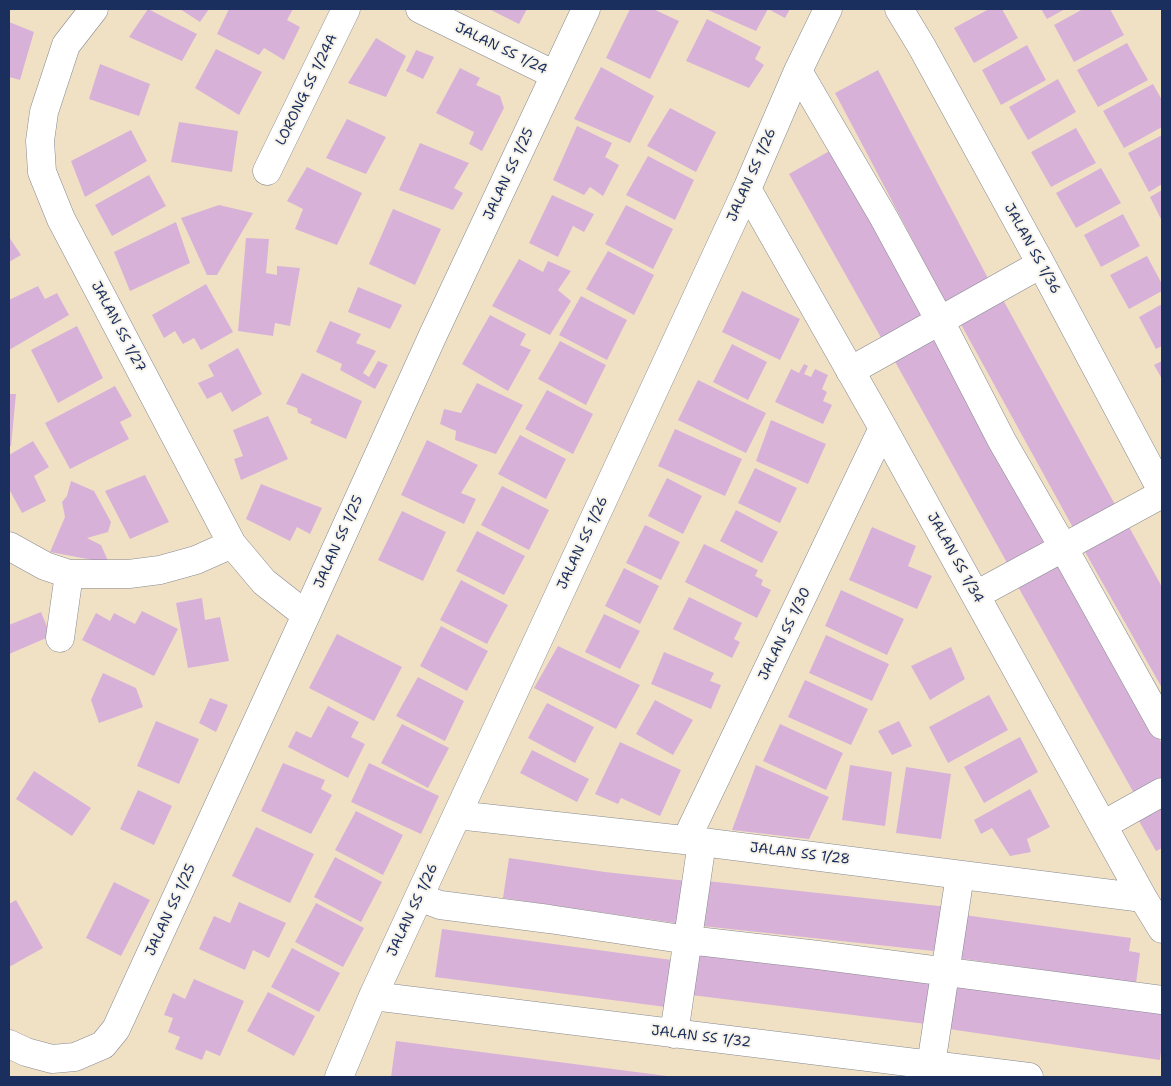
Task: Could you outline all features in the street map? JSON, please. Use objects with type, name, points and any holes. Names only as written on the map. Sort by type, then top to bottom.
[{"type":"street","name":"JALAN SS 1/27","points":[[94,9],[66,46],[44,112],[40,142],[42,172],[61,219],[232,544],[264,582],[306,615]]},
{"type":"street","name":"LORONG SS 1/24A","points":[[267,171],[346,9]]},
{"type":"street","name":"JALAN SS 1/24","points":[[420,9],[555,75]]},
{"type":"street","name":"JALAN SS 1/25","points":[[9,1044],[26,1052],[52,1059],[75,1057],[103,1045],[116,1029],[433,334],[586,9]]},
{"type":"street","name":"JALAN SS 1/26","points":[[339,1077],[373,996],[828,9]]},
{"type":"street","name":"JALAN SS 1/36","points":[[899,9],[922,47],[1041,264],[1162,492]]},
{"type":"street","points":[[798,71],[884,218],[1002,441],[1162,725]]},
{"type":"street","name":"JALAN SS 1/34","points":[[747,188],[883,428],[1102,825],[1162,929]]},
{"type":"street","points":[[850,371],[1041,264]]},
{"type":"street","name":"JALAN SS 1/30","points":[[674,1034],[688,940],[694,841],[883,428]]},
{"type":"street","points":[[976,595],[1162,492]]},
{"type":"street","points":[[9,546],[45,566],[68,574],[129,574],[160,570],[196,560],[232,544]]},
{"type":"street","points":[[60,638],[68,574]]},
{"type":"street","points":[[1102,825],[1162,792]]},
{"type":"street","name":"JALAN SS 1/28","points":[[457,815],[694,841],[1143,898]]},
{"type":"street","points":[[931,1065],[960,875]]},
{"type":"street","points":[[419,897],[440,905],[549,918],[688,940],[1162,1000]]},
{"type":"street","name":"JALAN SS 1/32","points":[[373,996],[1029,1077]]},
{"type":"building","points":[[148,9],[197,34],[182,61],[129,37]]},
{"type":"building","points":[[180,9],[209,9],[200,22]]},
{"type":"building","points":[[229,9],[293,9],[287,20],[300,27],[284,60],[264,48],[259,55],[217,34]]},
{"type":"building","points":[[489,9],[527,9],[519,24]]},
{"type":"building","points":[[630,9],[653,9],[679,21],[650,79],[606,58]]},
{"type":"building","points":[[709,9],[768,9],[756,31]]},
{"type":"building","points":[[768,9],[790,9],[785,18]]},
{"type":"building","points":[[989,9],[1002,9],[1018,38],[974,63],[954,28]]},
{"type":"building","points":[[1041,9],[1065,9],[1047,19]]},
{"type":"building","points":[[1083,9],[1110,9],[1124,35],[1074,62],[1054,25]]},
{"type":"building","points":[[707,19],[761,47],[755,59],[764,65],[749,88],[686,61]]},
{"type":"building","points":[[9,22],[34,32],[20,80],[9,77]]},
{"type":"building","points":[[376,38],[406,56],[386,97],[348,83]]},
{"type":"building","points":[[1127,43],[1148,80],[1098,107],[1077,70]]},
{"type":"building","points":[[1027,45],[1046,80],[1001,105],[982,70]]},
{"type":"building","points":[[216,49],[262,72],[239,115],[195,88]]},
{"type":"building","points":[[416,50],[434,57],[423,79],[406,71]]},
{"type":"building","points":[[100,64],[150,84],[139,116],[89,99]]},
{"type":"building","points":[[601,67],[654,96],[630,143],[574,119]]},
{"type":"building","points":[[460,68],[480,78],[476,85],[500,96],[504,108],[482,151],[469,144],[474,132],[436,113]]},
{"type":"building","points":[[878,70],[991,284],[948,307],[835,93]]},
{"type":"building","points":[[1058,79],[1076,112],[1028,140],[1009,107]]},
{"type":"building","points":[[1153,84],[1162,100],[1162,127],[1124,148],[1103,111]]},
{"type":"building","points":[[670,108],[716,132],[696,172],[647,146]]},
{"type":"building","points":[[347,119],[386,137],[366,174],[326,158]]},
{"type":"building","points":[[179,122],[238,131],[232,172],[171,162]]},
{"type":"building","points":[[577,126],[612,143],[605,157],[619,165],[603,196],[590,187],[584,195],[553,180]]},
{"type":"building","points":[[1076,128],[1096,163],[1051,187],[1031,152]]},
{"type":"building","points":[[131,130],[147,161],[85,197],[71,161]]},
{"type":"building","points":[[1162,135],[1162,184],[1149,192],[1128,153]]},
{"type":"building","points":[[420,143],[469,163],[454,188],[463,193],[453,210],[399,190]]},
{"type":"building","points":[[833,149],[928,319],[884,343],[789,174]]},
{"type":"building","points":[[648,156],[694,180],[675,220],[626,195]]},
{"type":"building","points":[[307,167],[362,193],[337,245],[295,229],[303,209],[287,201]]},
{"type":"building","points":[[1101,168],[1121,203],[1076,228],[1056,193]]},
{"type":"building","points":[[149,175],[166,206],[112,236],[95,205]]},
{"type":"building","points":[[1162,190],[1162,221],[1150,197]]},
{"type":"building","points":[[552,195],[594,214],[584,232],[573,226],[558,257],[529,243]]},
{"type":"building","points":[[219,205],[253,213],[217,275],[207,275],[181,218]]},
{"type":"building","points":[[626,205],[673,229],[653,269],[605,244]]},
{"type":"building","points":[[393,209],[441,229],[415,285],[369,264]]},
{"type":"building","points":[[1123,214],[1140,246],[1101,267],[1084,235]]},
{"type":"building","points":[[176,222],[190,263],[130,291],[114,252]]},
{"type":"building","points":[[9,237],[21,255],[9,262]]},
{"type":"building","points":[[246,238],[269,239],[266,273],[277,275],[277,266],[300,268],[290,326],[275,323],[273,336],[238,331]]},
{"type":"building","points":[[608,251],[654,275],[634,315],[586,289]]},
{"type":"building","points":[[1147,256],[1162,284],[1162,291],[1129,309],[1110,275]]},
{"type":"building","points":[[519,259],[543,272],[548,261],[571,271],[558,290],[571,301],[550,335],[492,306]]},
{"type":"building","points":[[206,284],[233,332],[201,350],[194,338],[183,344],[175,331],[164,338],[152,315]]},
{"type":"building","points":[[38,286],[45,299],[57,293],[69,315],[9,350],[9,300]]},
{"type":"building","points":[[358,287],[402,305],[390,329],[348,312]]},
{"type":"building","points":[[742,291],[800,319],[780,360],[722,332]]},
{"type":"building","points":[[581,296],[627,320],[607,360],[559,335]]},
{"type":"building","points":[[1001,296],[1118,510],[1076,533],[958,319]]},
{"type":"building","points":[[1162,304],[1162,346],[1156,349],[1139,317]]},
{"type":"building","points":[[490,315],[526,334],[520,345],[531,350],[508,391],[462,364]]},
{"type":"building","points":[[330,321],[361,334],[356,343],[376,351],[363,373],[369,377],[378,361],[388,365],[375,389],[340,370],[342,364],[316,352]]},
{"type":"building","points":[[77,326],[103,378],[58,403],[31,350]]},
{"type":"building","points":[[934,335],[1052,547],[1011,570],[893,358]]},
{"type":"building","points":[[560,341],[606,365],[586,405],[538,379]]},
{"type":"building","points":[[732,344],[767,362],[748,400],[713,382]]},
{"type":"building","points":[[238,348],[262,394],[232,412],[221,392],[207,399],[198,383],[214,376],[208,365]]},
{"type":"building","points":[[1162,361],[1162,379],[1154,365]]},
{"type":"building","points":[[804,364],[808,366],[804,374],[811,377],[815,369],[828,375],[822,389],[827,392],[823,401],[832,405],[823,424],[775,402],[791,369],[799,373]]},
{"type":"building","points":[[302,373],[362,401],[346,439],[310,423],[312,419],[298,413],[297,408],[286,404]]},
{"type":"building","points":[[698,380],[766,413],[746,453],[678,420]]},
{"type":"building","points":[[477,383],[523,405],[496,454],[455,440],[456,431],[440,424],[444,409],[461,413]]},
{"type":"building","points":[[115,386],[132,416],[120,422],[129,439],[70,469],[45,423]]},
{"type":"building","points":[[547,390],[593,414],[573,454],[525,429]]},
{"type":"building","points":[[9,394],[16,394],[11,446],[9,446]]},
{"type":"building","points":[[268,416],[288,459],[241,480],[234,459],[243,456],[233,430]]},
{"type":"building","points":[[771,420],[826,444],[808,484],[756,461]]},
{"type":"building","points":[[675,429],[742,459],[725,496],[658,466]]},
{"type":"building","points":[[520,435],[566,459],[546,499],[498,474]]},
{"type":"building","points":[[427,440],[478,465],[461,493],[476,499],[464,524],[401,495]]},
{"type":"building","points":[[33,441],[49,467],[34,476],[46,501],[22,513],[9,489],[9,455]]},
{"type":"building","points":[[755,468],[797,488],[780,523],[738,503]]},
{"type":"building","points":[[145,475],[169,522],[130,539],[105,491]]},
{"type":"building","points":[[667,478],[702,496],[683,534],[648,516]]},
{"type":"building","points":[[71,481],[94,491],[111,522],[108,532],[87,538],[101,545],[109,563],[50,552],[65,517],[62,502],[67,496]]},
{"type":"building","points":[[261,484],[322,508],[310,534],[297,527],[290,541],[246,519]]},
{"type":"building","points":[[502,486],[549,510],[529,550],[481,525]]},
{"type":"building","points":[[736,510],[778,532],[762,563],[720,541]]},
{"type":"building","points":[[402,511],[446,532],[423,581],[378,560]]},
{"type":"building","points":[[645,525],[680,542],[661,580],[626,563]]},
{"type":"building","points":[[1128,525],[1162,587],[1162,688],[1084,550]]},
{"type":"building","points":[[872,527],[916,546],[908,566],[932,576],[917,609],[849,580]]},
{"type":"building","points":[[477,531],[525,556],[504,595],[456,571]]},
{"type":"building","points":[[704,544],[758,570],[755,576],[763,580],[761,585],[771,590],[757,618],[685,582]]},
{"type":"building","points":[[1059,561],[1162,744],[1162,779],[1135,795],[1017,585]]},
{"type":"building","points":[[624,568],[659,586],[640,624],[605,606]]},
{"type":"building","points":[[461,580],[508,605],[487,644],[440,620]]},
{"type":"building","points":[[841,590],[904,619],[887,655],[825,626]]},
{"type":"building","points":[[689,597],[742,623],[734,639],[740,642],[732,658],[673,629]]},
{"type":"building","points":[[202,598],[205,620],[220,617],[229,661],[188,668],[176,603]]},
{"type":"building","points":[[142,611],[178,629],[154,676],[82,640],[96,613],[110,621],[114,613],[135,624]]},
{"type":"building","points":[[41,612],[51,636],[9,654],[9,625]]},
{"type":"building","points":[[604,614],[640,631],[620,669],[585,652]]},
{"type":"building","points":[[441,626],[488,651],[467,691],[420,666]]},
{"type":"building","points":[[337,634],[402,667],[374,721],[309,688]]},
{"type":"building","points":[[826,635],[889,664],[872,701],[809,673]]},
{"type":"building","points":[[558,646],[640,685],[616,729],[534,688]]},
{"type":"building","points":[[951,647],[965,679],[930,700],[911,666]]},
{"type":"building","points":[[664,652],[714,673],[710,681],[721,685],[711,709],[651,684]]},
{"type":"building","points":[[103,673],[136,688],[143,707],[99,723],[91,700]]},
{"type":"building","points":[[418,677],[464,701],[445,741],[396,716]]},
{"type":"building","points":[[805,680],[868,709],[851,745],[788,717]]},
{"type":"building","points":[[989,695],[1008,730],[948,763],[929,727]]},
{"type":"building","points":[[210,698],[228,705],[216,732],[199,723]]},
{"type":"building","points":[[655,700],[693,720],[673,755],[636,734]]},
{"type":"building","points":[[547,703],[594,727],[575,763],[528,738]]},
{"type":"building","points":[[328,706],[359,722],[351,737],[365,744],[348,778],[288,747],[296,731],[311,738]]},
{"type":"building","points":[[156,721],[199,739],[179,784],[137,766]]},
{"type":"building","points":[[899,721],[912,746],[892,755],[878,731]]},
{"type":"building","points":[[402,724],[449,748],[428,788],[381,763]]},
{"type":"building","points":[[780,724],[843,753],[826,790],[763,761]]},
{"type":"building","points":[[1020,737],[1038,772],[984,803],[964,767]]},
{"type":"building","points":[[620,742],[681,770],[660,816],[621,798],[618,804],[595,794]]},
{"type":"building","points":[[532,750],[589,779],[577,802],[520,773]]},
{"type":"building","points":[[283,763],[325,780],[321,789],[332,795],[311,834],[261,811]]},
{"type":"building","points":[[369,763],[439,796],[421,834],[351,802]]},
{"type":"building","points":[[756,765],[829,797],[809,839],[732,830]]},
{"type":"building","points":[[850,765],[892,772],[885,826],[842,820]]},
{"type":"building","points":[[906,767],[951,774],[941,839],[896,833]]},
{"type":"building","points":[[34,771],[91,808],[72,836],[16,799]]},
{"type":"building","points":[[1030,789],[1050,827],[1027,839],[1031,852],[1010,856],[992,828],[981,834],[974,820]]},
{"type":"building","points":[[138,790],[172,806],[154,845],[120,829]]},
{"type":"building","points":[[1162,799],[1162,848],[1156,851],[1135,814]]},
{"type":"building","points":[[356,811],[403,835],[383,875],[335,850]]},
{"type":"building","points":[[256,827],[314,854],[290,903],[232,876]]},
{"type":"building","points":[[335,857],[382,882],[361,922],[314,897]]},
{"type":"building","points":[[509,858],[605,872],[687,881],[682,924],[503,898]]},
{"type":"building","points":[[707,881],[948,907],[943,952],[702,926]]},
{"type":"building","points":[[114,882],[150,900],[121,956],[86,938]]},
{"type":"building","points":[[16,900],[43,948],[9,967],[9,904]]},
{"type":"building","points":[[239,902],[286,923],[269,958],[253,950],[245,970],[199,949],[214,916],[230,923]]},
{"type":"building","points":[[316,903],[364,928],[343,967],[295,942]]},
{"type":"building","points":[[964,915],[1131,938],[1129,951],[1140,953],[1136,983],[957,958]]},
{"type":"building","points":[[442,929],[672,960],[666,1007],[435,977]]},
{"type":"building","points":[[698,947],[940,979],[934,1025],[691,995]]},
{"type":"building","points":[[292,948],[340,973],[319,1012],[271,987]]},
{"type":"building","points":[[194,979],[244,1001],[220,1056],[206,1050],[202,1060],[175,1049],[180,1037],[168,1032],[173,1018],[164,1015],[173,993],[185,999]]},
{"type":"building","points":[[956,982],[1162,1012],[1160,1060],[949,1029]]},
{"type":"building","points":[[268,992],[315,1016],[294,1056],[247,1031]]},
{"type":"building","points":[[396,1041],[667,1076],[667,1077],[391,1077]]}]
